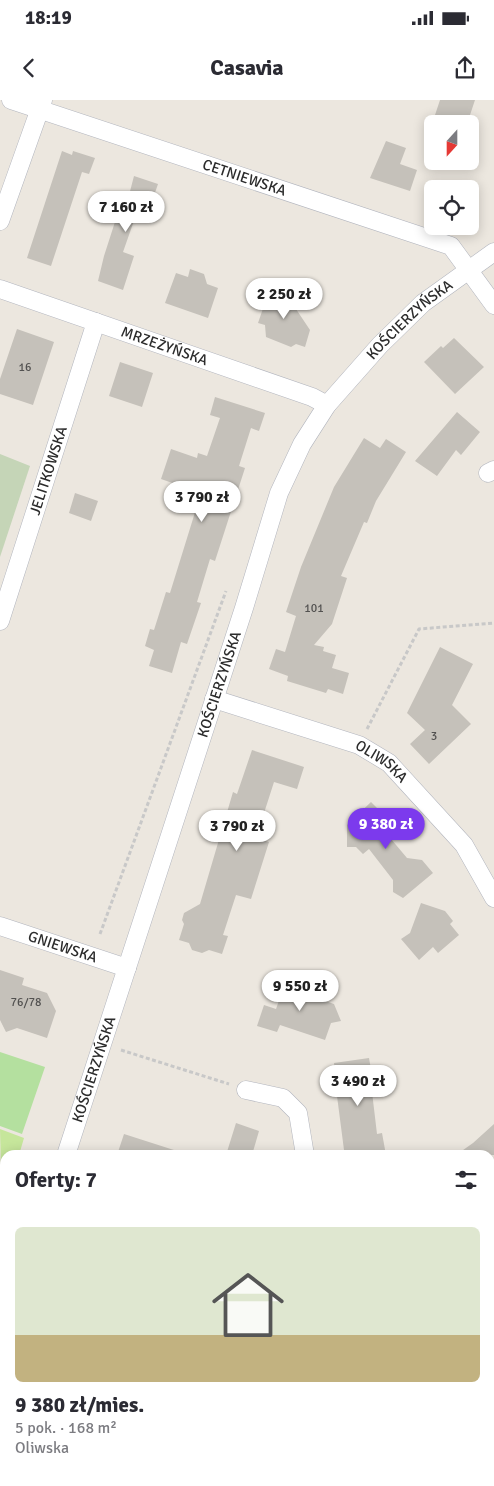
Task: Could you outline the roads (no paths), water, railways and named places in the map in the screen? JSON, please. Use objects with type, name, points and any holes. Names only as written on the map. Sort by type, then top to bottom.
[{"type":"street","name":"CETNIEWSKA","points":[[11,100],[41,105],[451,246],[467,270]]},
{"type":"street","points":[[0,222],[41,105]]},
{"type":"street","name":"KOŚCIERZYŃSKA","points":[[68,1150],[279,493],[302,444],[326,405],[380,345],[423,303],[494,252]]},
{"type":"street","name":"KOŚCIERZYŃSKA","points":[[467,270],[494,305]]},
{"type":"street","name":"MRZEŻYŃSKA","points":[[0,289],[312,397],[326,405]]},
{"type":"street","name":"JELITKOWSKA","points":[[0,621],[96,322]]},
{"type":"street","name":"OLIWSKA","points":[[214,699],[359,745],[389,763],[464,845],[494,898]]},
{"type":"street","name":"GNIEWSKA","points":[[0,926],[127,968]]},
{"type":"street","points":[[246,1090],[283,1098],[298,1113],[304,1150]]}]
